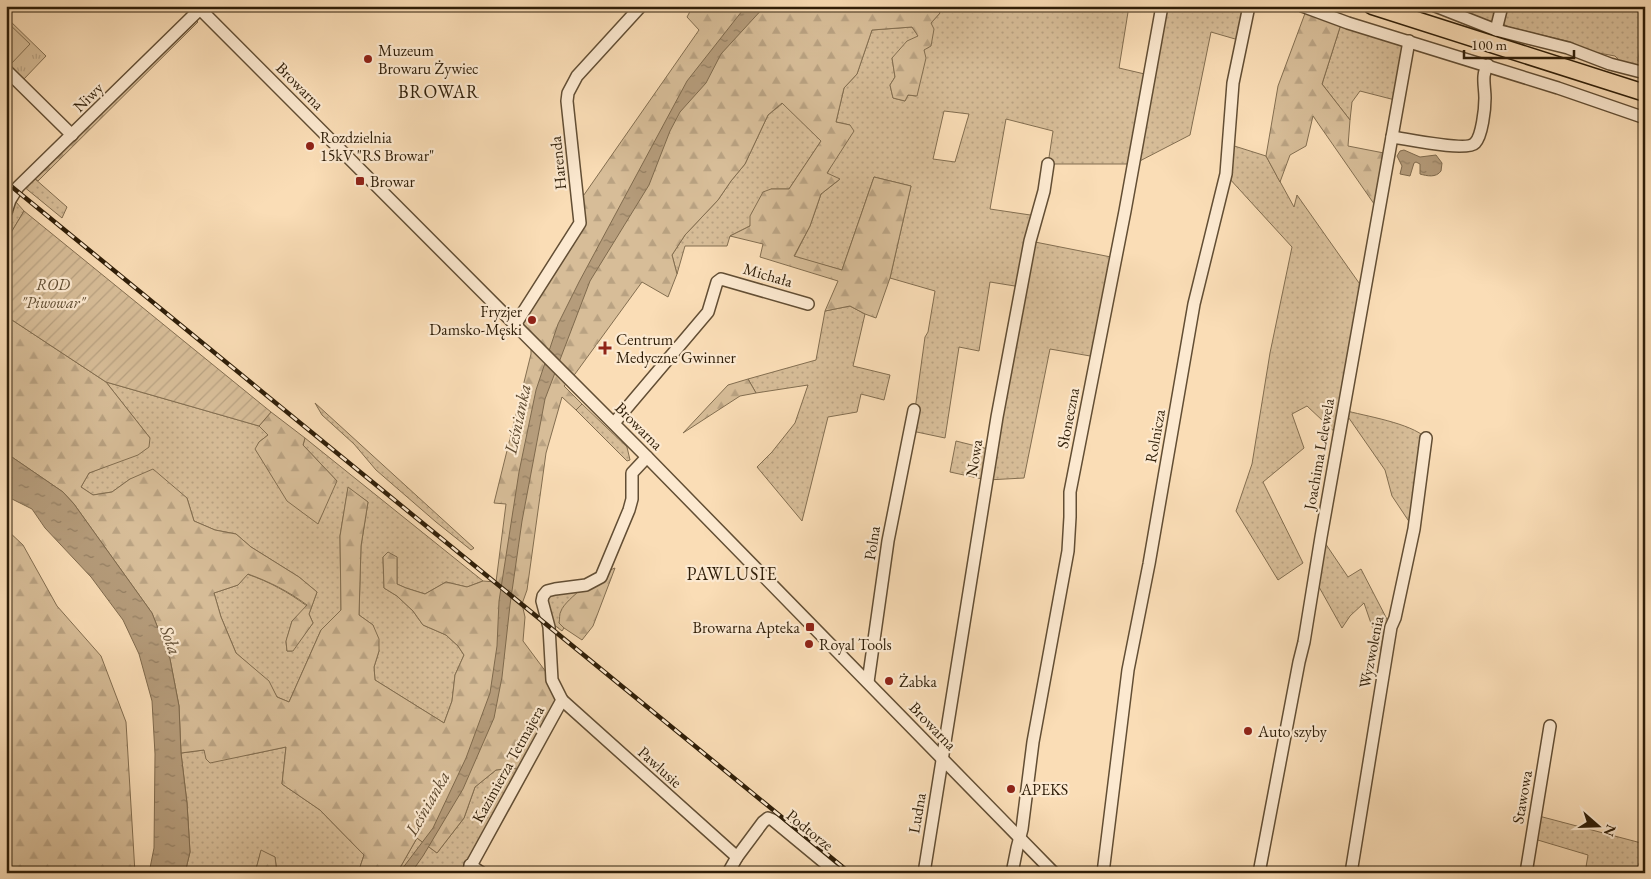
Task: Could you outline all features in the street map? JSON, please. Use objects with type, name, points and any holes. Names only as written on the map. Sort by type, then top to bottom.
[{"type":"highway","points":[[1372,6],[1645,93]]},
{"type":"street","name":"Harenda","points":[[515,325],[580,223],[568,93],[577,76],[641,6]]},
{"type":"street","name":"Słoneczna","points":[[1012,873],[1022,829],[1033,742],[1068,551],[1070,492],[1125,211],[1162,6]]},
{"type":"street","name":"Rolnicza","points":[[1103,873],[1128,670],[1151,555],[1194,304],[1226,174],[1233,83],[1249,6]]},
{"type":"street","points":[[1302,6],[1324,15],[1488,65],[1645,118]]},
{"type":"street","points":[[1434,6],[1496,30],[1568,48],[1610,64],[1645,73]]},
{"type":"street","points":[[1496,30],[1502,6]]},
{"type":"street","name":"Browarna","points":[[198,8],[614,423],[1054,873]]},
{"type":"street","name":"Niwy","points":[[6,212],[10,200],[18,187],[198,8]]},
{"type":"street","name":"Joachima Lelewela","points":[[1259,873],[1304,642],[1409,41]]},
{"type":"street","points":[[1392,137],[1454,146],[1467,147],[1473,145],[1477,141],[1481,128],[1485,99],[1483,75],[1488,65]]},
{"type":"street","points":[[6,70],[72,135]]},
{"type":"street","name":"Nowa","points":[[943,759],[997,417],[1030,241],[1044,191],[1048,164]]},
{"type":"street","name":"Michała","points":[[614,423],[708,312],[717,282],[720,279],[808,304]]},
{"type":"street","name":"Polna","points":[[868,682],[888,541],[914,410]]},
{"type":"street","name":"Wyzwolenia","points":[[1351,873],[1391,627],[1395,618],[1414,529],[1426,438]]},
{"type":"street","name":"Kazimierza Tetmajera","points":[[469,869],[562,700],[552,680],[549,627],[542,601],[543,596],[547,591],[555,589],[586,586],[601,577],[629,510],[632,499],[632,473],[647,457]]},
{"type":"street","name":"Pawlusie","points":[[562,700],[737,857]]},
{"type":"street","name":"Stawowa","points":[[1526,873],[1550,726]]},
{"type":"street","name":"Ludna","points":[[924,873],[943,759]]},
{"type":"street","name":"Podtorze","points":[[728,873],[737,857],[768,818],[773,820],[837,873]]},
{"type":"street","points":[[469,869],[482,873]]},
{"type":"green space","points":[[693,6],[936,6],[940,13],[931,23],[934,29],[931,46],[924,50],[926,58],[917,96],[908,95],[905,101],[893,98],[890,85],[895,77],[892,58],[907,41],[918,36],[912,27],[872,30],[857,74],[844,88],[836,122],[850,125],[854,131],[827,173],[840,179],[821,194],[810,226],[794,256],[842,270],[874,177],[911,186],[890,278],[876,318],[850,306],[825,311],[838,281],[760,257],[763,244],[730,236],[750,226],[750,216],[763,192],[771,189],[789,189],[821,141],[782,103],[768,115],[745,164],[718,200],[685,235],[672,255],[677,274],[668,297],[642,282],[575,374],[564,386],[582,404],[576,410],[562,397],[546,453],[527,590],[522,604],[525,617],[523,641],[552,680],[562,700],[523,771],[513,768],[496,770],[475,787],[464,818],[437,853],[417,838],[397,873],[358,873],[364,855],[320,810],[282,784],[286,747],[210,763],[206,759],[204,750],[181,753],[179,706],[170,659],[152,613],[74,504],[63,492],[6,453],[6,316],[106,382],[150,438],[149,447],[138,455],[89,473],[81,487],[93,495],[112,492],[130,479],[153,469],[187,498],[194,521],[215,530],[236,534],[251,547],[299,577],[317,592],[309,614],[313,623],[293,651],[287,651],[286,641],[292,621],[307,605],[279,587],[248,574],[238,585],[214,593],[221,617],[236,653],[269,681],[277,697],[289,702],[321,630],[341,610],[340,536],[348,487],[368,502],[361,546],[359,615],[373,625],[379,639],[379,651],[374,667],[375,680],[444,723],[452,701],[455,675],[464,655],[458,646],[446,635],[423,625],[413,611],[397,596],[384,588],[383,557],[388,552],[397,557],[397,584],[425,594],[446,582],[467,587],[483,581],[496,582],[506,504],[494,503],[531,354],[531,341],[515,325],[580,223],[579,202],[699,30],[687,17]]},
{"type":"green space","points":[[936,6],[1129,6],[1119,68],[1149,75],[1158,6],[1249,6],[1242,41],[1211,32],[1190,135],[1134,164],[1048,164],[1053,131],[1006,119],[990,209],[1037,216],[1030,241],[1116,258],[1096,357],[1050,349],[1024,478],[987,480],[950,472],[956,441],[992,450],[1021,287],[990,282],[979,351],[959,347],[945,438],[912,431],[925,337],[928,332],[935,291],[890,278],[911,186],[874,177],[842,270],[794,257],[810,226],[821,194],[839,180],[827,174],[850,125],[836,122],[844,88],[857,74],[872,30],[912,27],[919,37],[892,58],[895,77],[890,85],[893,98],[905,101],[908,95],[916,96],[931,23],[940,13]],"holes":[[[944,111],[969,114],[955,162],[933,159]]]},
{"type":"green space","points":[[1435,6],[1645,6],[1645,23],[1643,23],[1638,61],[1645,63],[1645,70],[1624,65],[1615,56],[1588,51],[1571,42],[1509,27],[1501,23],[1496,30]]},
{"type":"green space","points":[[1307,8],[1342,21],[1322,84],[1350,120],[1348,146],[1389,154],[1379,211],[1313,116],[1306,146],[1290,155],[1280,182],[1266,156],[1278,86]]},
{"type":"green space","points":[[6,17],[46,56],[23,80],[6,63]]},
{"type":"green space","points":[[195,19],[198,22],[38,181],[34,178]]},
{"type":"green space","points":[[6,21],[30,44],[10,65],[6,61]]},
{"type":"green space","points":[[1341,24],[1404,43],[1395,100],[1360,91],[1352,102],[1350,120],[1322,84]]},
{"type":"green space","points":[[783,103],[821,141],[789,189],[771,189],[750,226],[730,236],[727,246],[685,246],[677,274],[672,255],[685,235],[718,200],[745,164],[768,115]]},
{"type":"green space","points":[[1228,144],[1266,156],[1294,207],[1297,195],[1364,290],[1343,410],[1399,424],[1410,428],[1426,438],[1414,529],[1392,496],[1385,470],[1344,411],[1339,436],[1307,406],[1292,414],[1304,448],[1263,482],[1303,563],[1278,580],[1236,511],[1252,464],[1270,353],[1292,247],[1228,177]]},
{"type":"green space","points":[[34,178],[67,207],[62,218],[23,186]]},
{"type":"green space","points":[[8,194],[24,211],[6,241],[6,196]]},
{"type":"green space","name":"ROD \"Piwowar\"","points":[[24,211],[271,412],[259,426],[106,382],[6,316],[6,241]]},
{"type":"green space","points":[[850,306],[865,314],[853,366],[890,375],[884,400],[861,394],[857,412],[828,417],[802,521],[757,467],[772,452],[795,423],[808,385],[756,393],[748,379],[816,360],[825,311]]},
{"type":"green space","points":[[748,379],[756,393],[740,396],[683,433],[728,385]]},
{"type":"green space","points":[[106,382],[259,426],[268,435],[259,442],[256,450],[265,464],[337,481],[303,445],[305,438],[483,581],[467,587],[446,582],[425,594],[397,584],[397,557],[383,557],[384,588],[397,596],[413,611],[423,625],[446,635],[458,646],[464,655],[455,675],[452,701],[444,723],[375,680],[374,667],[379,651],[373,625],[359,615],[361,546],[368,502],[348,488],[340,536],[341,610],[321,630],[289,702],[277,697],[268,681],[236,653],[221,617],[214,593],[238,585],[247,574],[293,596],[307,606],[292,621],[286,642],[287,651],[292,651],[313,623],[309,614],[317,592],[299,577],[251,547],[236,534],[215,530],[194,521],[187,498],[130,479],[112,492],[93,495],[81,487],[89,473],[109,465],[150,438]]},
{"type":"green space","points":[[315,403],[474,548],[471,550],[376,470],[354,444],[322,415]]},
{"type":"green space","points":[[582,404],[627,447],[630,460],[627,461],[576,410]]},
{"type":"green space","points":[[271,412],[305,438],[303,445],[337,481],[318,524],[287,501],[255,449],[259,442],[268,435],[259,426]]},
{"type":"green space","points":[[6,529],[23,545],[57,606],[101,656],[126,722],[135,873],[6,873]]},
{"type":"green space","points":[[1321,537],[1348,577],[1361,569],[1391,627],[1385,664],[1364,603],[1350,616],[1342,628],[1314,578]]},
{"type":"green space","points":[[615,568],[593,626],[582,640],[559,623],[560,612],[577,593],[594,580]]},
{"type":"green space","points":[[581,589],[559,623],[564,628],[562,631],[553,624],[545,600],[547,596]]},
{"type":"green space","points":[[286,747],[282,784],[320,810],[364,855],[358,873],[277,873],[275,857],[261,851],[255,873],[185,873],[190,852],[181,753],[204,750],[248,755]]},
{"type":"green space","points":[[513,768],[523,771],[467,873],[428,873],[426,871],[424,873],[397,873],[417,838],[437,853],[464,818],[475,787],[496,770]]},
{"type":"green space","points":[[1535,815],[1645,844],[1645,864],[1639,863],[1636,873],[1585,873],[1588,855],[1531,838]]},
{"type":"green space","points":[[261,850],[275,857],[277,873],[255,873]]},
{"type":"water","points":[[746,6],[765,6],[721,54],[706,83],[680,112],[670,131],[649,185],[590,281],[545,399],[522,521],[502,677],[494,718],[463,789],[423,856],[411,873],[399,873],[433,828],[466,758],[490,693],[497,646],[499,601],[519,472],[536,390],[558,324],[687,81]]},
{"type":"water","points":[[1404,150],[1420,157],[1436,155],[1442,163],[1441,171],[1434,176],[1420,174],[1420,164],[1416,162],[1410,176],[1400,174],[1402,166],[1397,156],[1400,151]]},
{"type":"water","points":[[6,453],[63,492],[74,504],[152,613],[170,659],[179,706],[181,753],[190,852],[185,873],[149,873],[154,848],[155,754],[152,701],[139,654],[123,620],[91,577],[45,528],[32,509],[6,496]]},
{"type":"railway","points":[[6,182],[850,873]]},
{"type":"place","name":"Muzeum Browaru Żywiec","points":[[368,59]]},
{"type":"place","name":"Rozdzielnia 15kV \"RS Browar\"","points":[[310,146]]},
{"type":"place","name":"Browar","points":[[360,181]]},
{"type":"place","name":"Fryzjer Damsko-Męski","points":[[532,320]]},
{"type":"place","name":"Centrum Medyczne Gwinner","points":[[605,348]]},
{"type":"place","name":"Browarna Apteka","points":[[810,627]]},
{"type":"place","name":"Royal Tools","points":[[809,644]]},
{"type":"place","name":"Żabka","points":[[889,681]]},
{"type":"place","name":"Auto szyby","points":[[1248,731]]},
{"type":"place","name":"APEKS","points":[[1011,789]]},
{"type":"district","name":"BROWAR","points":[[439,91]]},
{"type":"district","name":"PAWLUSIE","points":[[732,573]]},
{"type":"water label","name":"Leśnianka","points":[[517,419]]},
{"type":"water label","name":"Soła","points":[[171,640]]},
{"type":"water label","name":"Leśnianka","points":[[427,803]]}]
